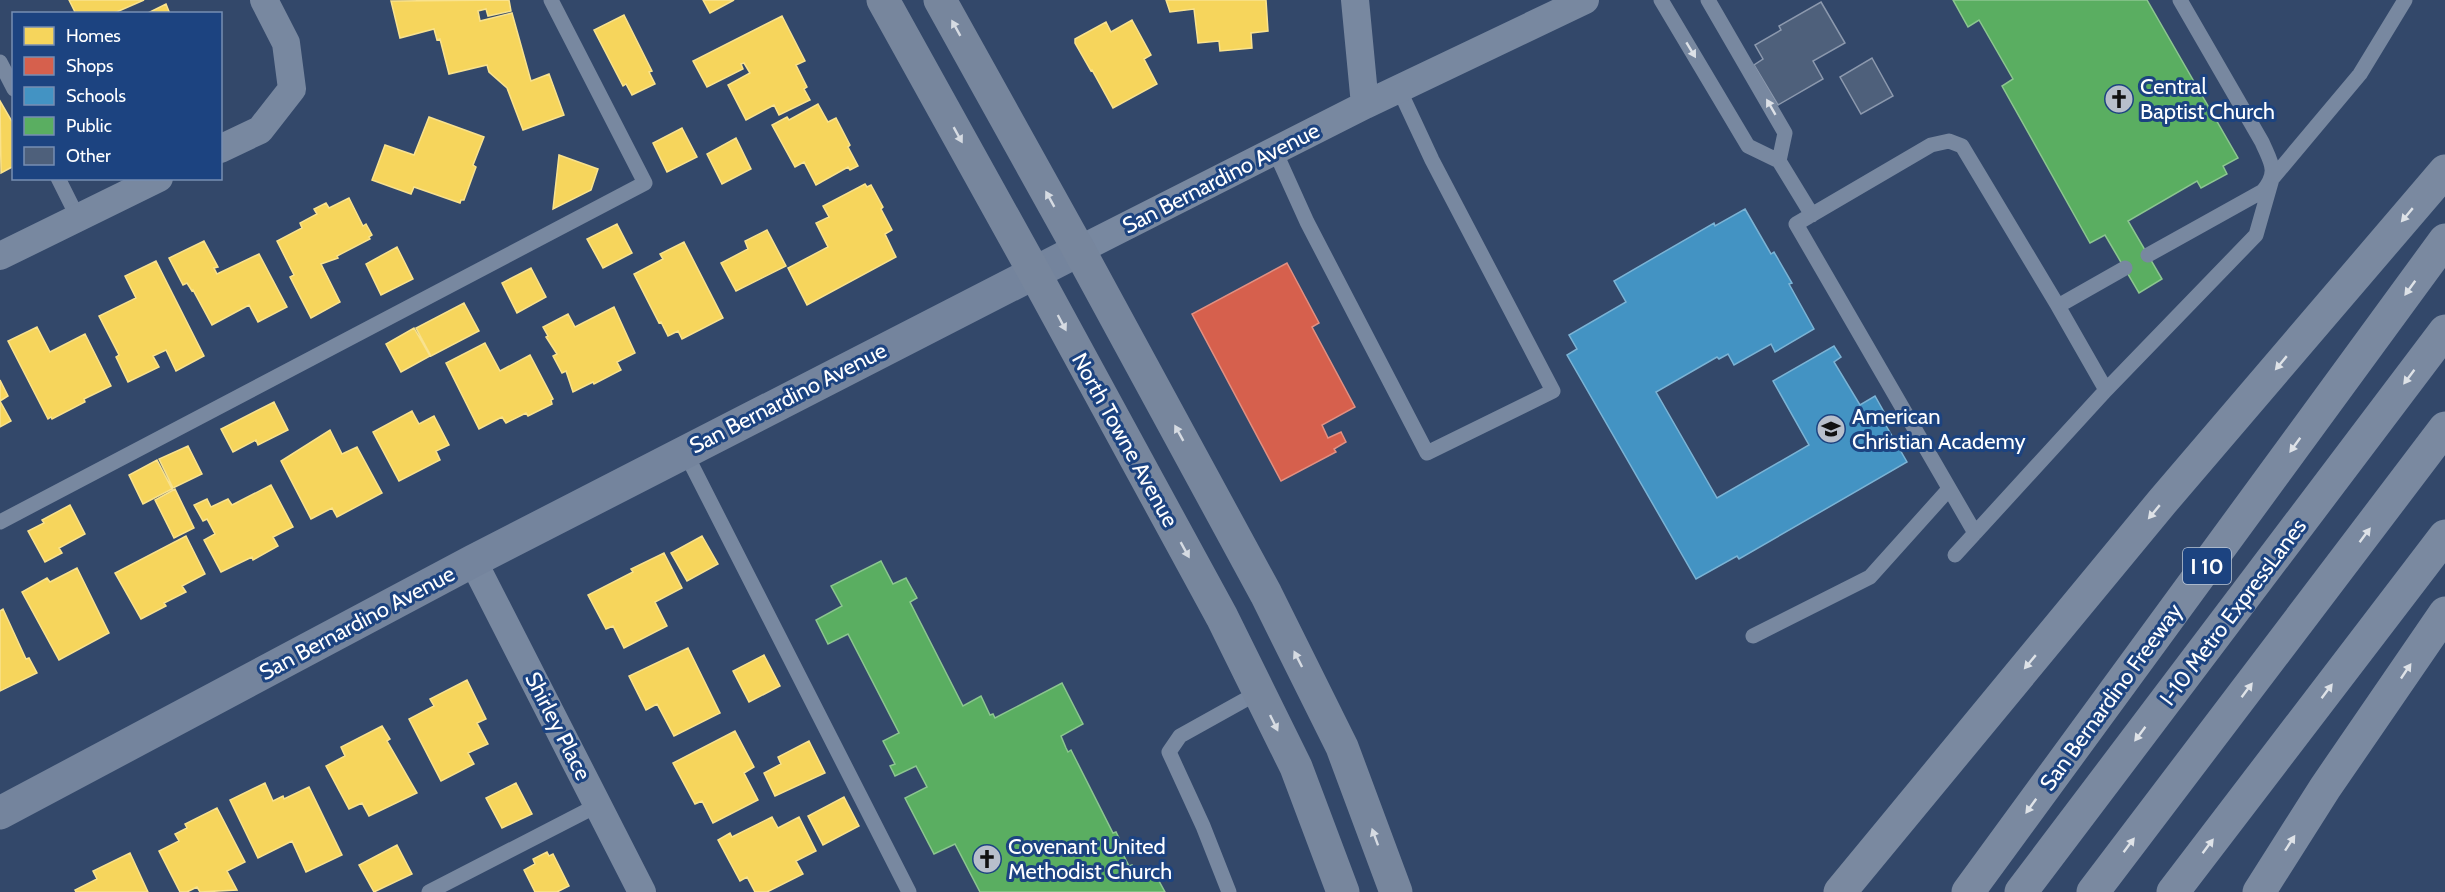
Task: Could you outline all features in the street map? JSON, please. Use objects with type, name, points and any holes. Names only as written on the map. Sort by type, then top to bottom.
[{"type":"highway","points":[[1840,892],[2162,502],[2445,171]]},
{"type":"highway","name":"San Bernardino Freeway","points":[[1968,892],[2445,240]]},
{"type":"highway","name":"I-10 Metro ExpressLanes","points":[[2021,892],[2445,331]]},
{"type":"highway","points":[[2093,892],[2445,429]]},
{"type":"highway","points":[[2173,892],[2445,536]]},
{"type":"highway","points":[[2259,892],[2325,788],[2445,613]]},
{"type":"main road","name":"North Towne Avenue","points":[[883,0],[1222,617],[1296,767],[1343,892]]},
{"type":"main road","points":[[940,0],[1266,594],[1337,737],[1396,892]]},
{"type":"main road","name":"San Bernardino Avenue","points":[[0,813],[473,561],[1079,250]]},
{"type":"street","points":[[222,148],[260,130],[292,89],[286,43],[264,0]]},
{"type":"street","points":[[1355,0],[1365,105]]},
{"type":"street","name":"San Bernardino Avenue","points":[[1079,250],[1365,105],[1585,0]]},
{"type":"street","points":[[0,256],[155,180]]},
{"type":"street","name":"Shirley Place","points":[[473,561],[642,892]]},
{"type":"lane","points":[[0,522],[645,183],[551,0]]},
{"type":"lane","points":[[1661,0],[1748,146],[1779,161],[1812,215]]},
{"type":"lane","points":[[1708,0],[1785,133],[1779,161]]},
{"type":"lane","points":[[1955,555],[2106,390],[2256,235],[2272,179],[2272,166],[2262,142],[2180,0]]},
{"type":"lane","points":[[2148,255],[2263,191],[2360,74],[2405,0]]},
{"type":"lane","points":[[0,62],[12,85]]},
{"type":"lane","points":[[1275,151],[1307,222],[1427,453],[1553,391],[1432,160],[1399,89]]},
{"type":"lane","points":[[1975,533],[1796,224],[1931,145],[1949,141],[1962,146],[2106,390]]},
{"type":"lane","points":[[59,180],[78,218]]},
{"type":"lane","points":[[2058,306],[2125,268]]},
{"type":"lane","points":[[685,452],[909,892]]},
{"type":"lane","points":[[1753,636],[1870,577],[1949,489]]},
{"type":"lane","points":[[1229,892],[1203,826],[1169,752],[1180,736],[1259,692]]},
{"type":"lane","points":[[429,892],[598,805]]},
{"type":"building: Homes","points":[[69,0],[144,0],[117,12],[75,12]]},
{"type":"building: Homes","points":[[509,0],[511,11],[488,16],[486,9],[478,11],[480,21],[512,13],[531,81],[549,74],[564,115],[523,130],[507,88],[489,72],[487,65],[449,74],[440,39],[437,40],[434,29],[400,38],[391,1]]},
{"type":"building: Homes","points":[[703,0],[734,0],[710,13]]},
{"type":"building: Homes","points":[[1166,0],[1266,0],[1268,31],[1251,33],[1252,48],[1220,51],[1219,41],[1198,43],[1194,9],[1170,12]]},
{"type":"building: Homes","points":[[166,4],[169,12],[150,12]]},
{"type":"building: Homes","points":[[624,15],[652,71],[649,72],[655,84],[632,95],[626,84],[623,86],[594,30]]},
{"type":"building: Homes","points":[[782,16],[805,61],[796,65],[807,87],[804,89],[810,100],[779,115],[774,105],[746,120],[728,85],[750,73],[744,63],[741,64],[743,69],[707,87],[693,61]]},
{"type":"building: Homes","points":[[1132,20],[1151,55],[1144,59],[1157,84],[1113,108],[1075,43],[1075,39],[1106,22],[1111,32]]},
{"type":"building: Homes","points":[[0,101],[12,122],[12,167],[1,173]]},
{"type":"building: Homes","points":[[818,104],[828,122],[836,118],[858,166],[850,170],[848,167],[816,185],[804,162],[795,167],[772,125],[787,117],[789,120]]},
{"type":"building: Homes","points":[[429,117],[484,137],[473,165],[476,167],[464,200],[460,203],[414,187],[411,194],[372,180],[385,145],[414,155]]},
{"type":"building: Homes","points":[[682,128],[697,157],[667,172],[653,143]]},
{"type":"building: Homes","points":[[736,138],[751,169],[722,184],[707,154]]},
{"type":"building: Homes","points":[[559,155],[598,169],[591,190],[553,209]]},
{"type":"building: Homes","points":[[865,184],[867,187],[871,185],[883,207],[881,209],[892,230],[885,234],[896,257],[807,305],[788,268],[828,247],[816,223],[829,217],[823,206]]},
{"type":"building: Homes","points":[[349,198],[363,226],[366,224],[372,235],[370,239],[337,256],[338,258],[321,264],[340,302],[311,318],[290,277],[294,275],[277,241],[302,228],[300,223],[317,214],[314,209],[326,203],[329,208]]},
{"type":"building: Homes","points":[[617,224],[632,253],[603,268],[587,239]]},
{"type":"building: Homes","points":[[767,230],[786,266],[736,291],[721,263],[748,249],[745,241]]},
{"type":"building: Homes","points":[[204,241],[218,267],[214,268],[217,274],[259,254],[287,307],[258,322],[249,305],[212,325],[193,290],[187,283],[183,285],[169,258]]},
{"type":"building: Homes","points":[[684,242],[723,318],[682,339],[678,331],[668,336],[634,274],[663,259],[660,254]]},
{"type":"building: Homes","points":[[397,247],[413,279],[381,295],[366,264]]},
{"type":"building: Homes","points":[[156,261],[204,356],[176,371],[166,350],[153,356],[159,367],[128,382],[116,357],[119,355],[99,316],[136,298],[125,276]]},
{"type":"building: Homes","points":[[531,268],[546,297],[517,313],[502,283]]},
{"type":"building: Homes","points":[[464,303],[479,331],[431,356],[416,328]]},
{"type":"building: Homes","points":[[614,307],[635,353],[617,362],[621,370],[573,392],[566,371],[562,373],[553,356],[557,354],[546,337],[548,336],[543,327],[568,314],[575,327]]},
{"type":"building: Homes","points":[[37,327],[50,352],[85,334],[111,386],[84,399],[85,402],[48,419],[8,341]]},
{"type":"building: Homes","points":[[414,328],[430,356],[401,372],[386,344]]},
{"type":"building: Homes","points":[[485,343],[500,371],[530,355],[553,399],[552,404],[528,416],[526,413],[506,423],[502,417],[479,429],[446,363]]},
{"type":"building: Homes","points":[[0,380],[8,396],[0,401]]},
{"type":"building: Homes","points":[[0,401],[11,421],[0,427]]},
{"type":"building: Homes","points":[[274,402],[288,430],[258,445],[256,440],[233,452],[221,429]]},
{"type":"building: Homes","points":[[412,411],[419,424],[434,416],[449,445],[436,451],[440,460],[399,481],[373,432]]},
{"type":"building: Homes","points":[[330,430],[342,454],[357,447],[382,493],[337,517],[332,508],[311,519],[281,461]]},
{"type":"building: Homes","points":[[188,446],[202,474],[173,488],[159,459]]},
{"type":"building: Homes","points":[[157,460],[172,489],[143,504],[129,475]]},
{"type":"building: Homes","points":[[271,485],[293,527],[273,537],[278,546],[253,560],[252,557],[221,572],[204,540],[215,534],[207,519],[203,521],[194,505],[207,499],[211,507],[228,499],[232,505]]},
{"type":"building: Homes","points":[[175,489],[194,528],[174,538],[155,500]]},
{"type":"building: Homes","points":[[70,505],[85,534],[59,548],[62,553],[45,562],[28,531],[44,523],[42,520]]},
{"type":"building: Homes","points":[[186,536],[205,574],[182,586],[186,592],[164,603],[166,606],[141,619],[115,573]]},
{"type":"building: Homes","points":[[702,536],[718,564],[687,581],[671,553]]},
{"type":"building: Homes","points":[[664,553],[682,588],[655,602],[667,626],[624,648],[613,626],[606,629],[588,595],[633,572],[631,569]]},
{"type":"building: Homes","points":[[77,568],[109,633],[59,660],[22,592],[47,578],[50,582]]},
{"type":"building: Homes","points":[[3,609],[26,659],[29,658],[37,673],[0,691],[0,611]]},
{"type":"building: Homes","points":[[688,648],[720,713],[674,736],[657,704],[646,710],[629,676]]},
{"type":"building: Homes","points":[[764,655],[780,686],[749,702],[733,671]]},
{"type":"building: Homes","points":[[467,680],[486,719],[477,723],[488,744],[468,753],[474,764],[441,781],[409,719],[434,706],[430,699]]},
{"type":"building: Homes","points":[[382,726],[390,739],[387,741],[417,793],[369,816],[362,803],[349,809],[326,766],[345,756],[341,747]]},
{"type":"building: Homes","points":[[735,731],[754,767],[744,773],[758,800],[713,823],[702,801],[695,804],[673,763]]},
{"type":"building: Homes","points":[[809,741],[825,773],[775,796],[764,773],[781,764],[778,757]]},
{"type":"building: Homes","points":[[265,783],[273,801],[283,796],[284,799],[309,787],[342,855],[306,872],[292,841],[258,858],[230,800]]},
{"type":"building: Homes","points":[[516,783],[532,814],[502,828],[486,798]]},
{"type":"building: Homes","points":[[844,797],[859,826],[823,845],[808,816]]},
{"type":"building: Homes","points":[[217,808],[245,862],[227,871],[237,890],[200,892],[197,887],[187,892],[180,892],[159,851],[179,841],[175,834],[187,828],[185,824]]},
{"type":"building: Homes","points":[[772,817],[778,828],[799,817],[816,851],[796,861],[803,874],[767,892],[755,892],[747,877],[740,881],[718,840],[730,833],[732,837]]},
{"type":"building: Homes","points":[[397,845],[412,874],[374,892],[359,865]]},
{"type":"building: Homes","points":[[547,852],[549,856],[553,854],[569,886],[557,892],[535,892],[524,870],[535,864],[533,859]]},
{"type":"building: Homes","points":[[130,853],[148,892],[76,892],[75,890],[97,879],[93,871]]},
{"type":"building: Shops","points":[[1287,263],[1319,323],[1312,327],[1355,407],[1322,425],[1328,438],[1341,432],[1346,442],[1334,449],[1336,452],[1281,481],[1192,314]]},
{"type":"building: Schools","points":[[1745,209],[1771,254],[1774,252],[1792,283],[1789,284],[1814,329],[1775,352],[1771,344],[1734,365],[1728,354],[1719,359],[1717,357],[1656,392],[1717,498],[1809,445],[1773,381],[1834,346],[1841,357],[1834,362],[1860,405],[1875,396],[1888,419],[1884,422],[1907,462],[1739,559],[1737,556],[1696,579],[1567,355],[1577,349],[1569,335],[1626,302],[1614,281],[1714,223],[1715,226]]},
{"type":"building: Public","points":[[1953,0],[2147,0],[2238,158],[2223,166],[2227,174],[2201,188],[2197,181],[2128,221],[2162,279],[2139,293],[2105,235],[2090,243],[2002,86],[2013,79],[1979,20],[1968,27]]},
{"type":"building: Public","points":[[881,561],[893,584],[906,578],[917,598],[910,602],[963,706],[981,696],[990,715],[993,714],[995,718],[1062,683],[1083,724],[1061,736],[1066,748],[1068,752],[1071,750],[1113,833],[1116,832],[1119,838],[1116,840],[1129,866],[1132,865],[1135,870],[1132,872],[1135,879],[1153,870],[1165,892],[980,892],[955,844],[934,854],[905,798],[927,787],[916,766],[895,776],[890,766],[895,764],[883,741],[899,733],[848,634],[828,644],[816,620],[842,606],[831,586]]},
{"type":"building: Other","points":[[1821,2],[1845,43],[1813,61],[1823,79],[1778,105],[1754,65],[1763,59],[1755,45],[1781,30],[1779,26]]},
{"type":"building: Other","points":[[1872,58],[1893,96],[1861,114],[1840,77]]},
{"type":"place","name":"Central Baptist Church","points":[[2119,99]]},
{"type":"place","name":"American Christian Academy","points":[[1831,429]]},
{"type":"place","name":"Covenant United Methodist Church","points":[[987,859]]}]
